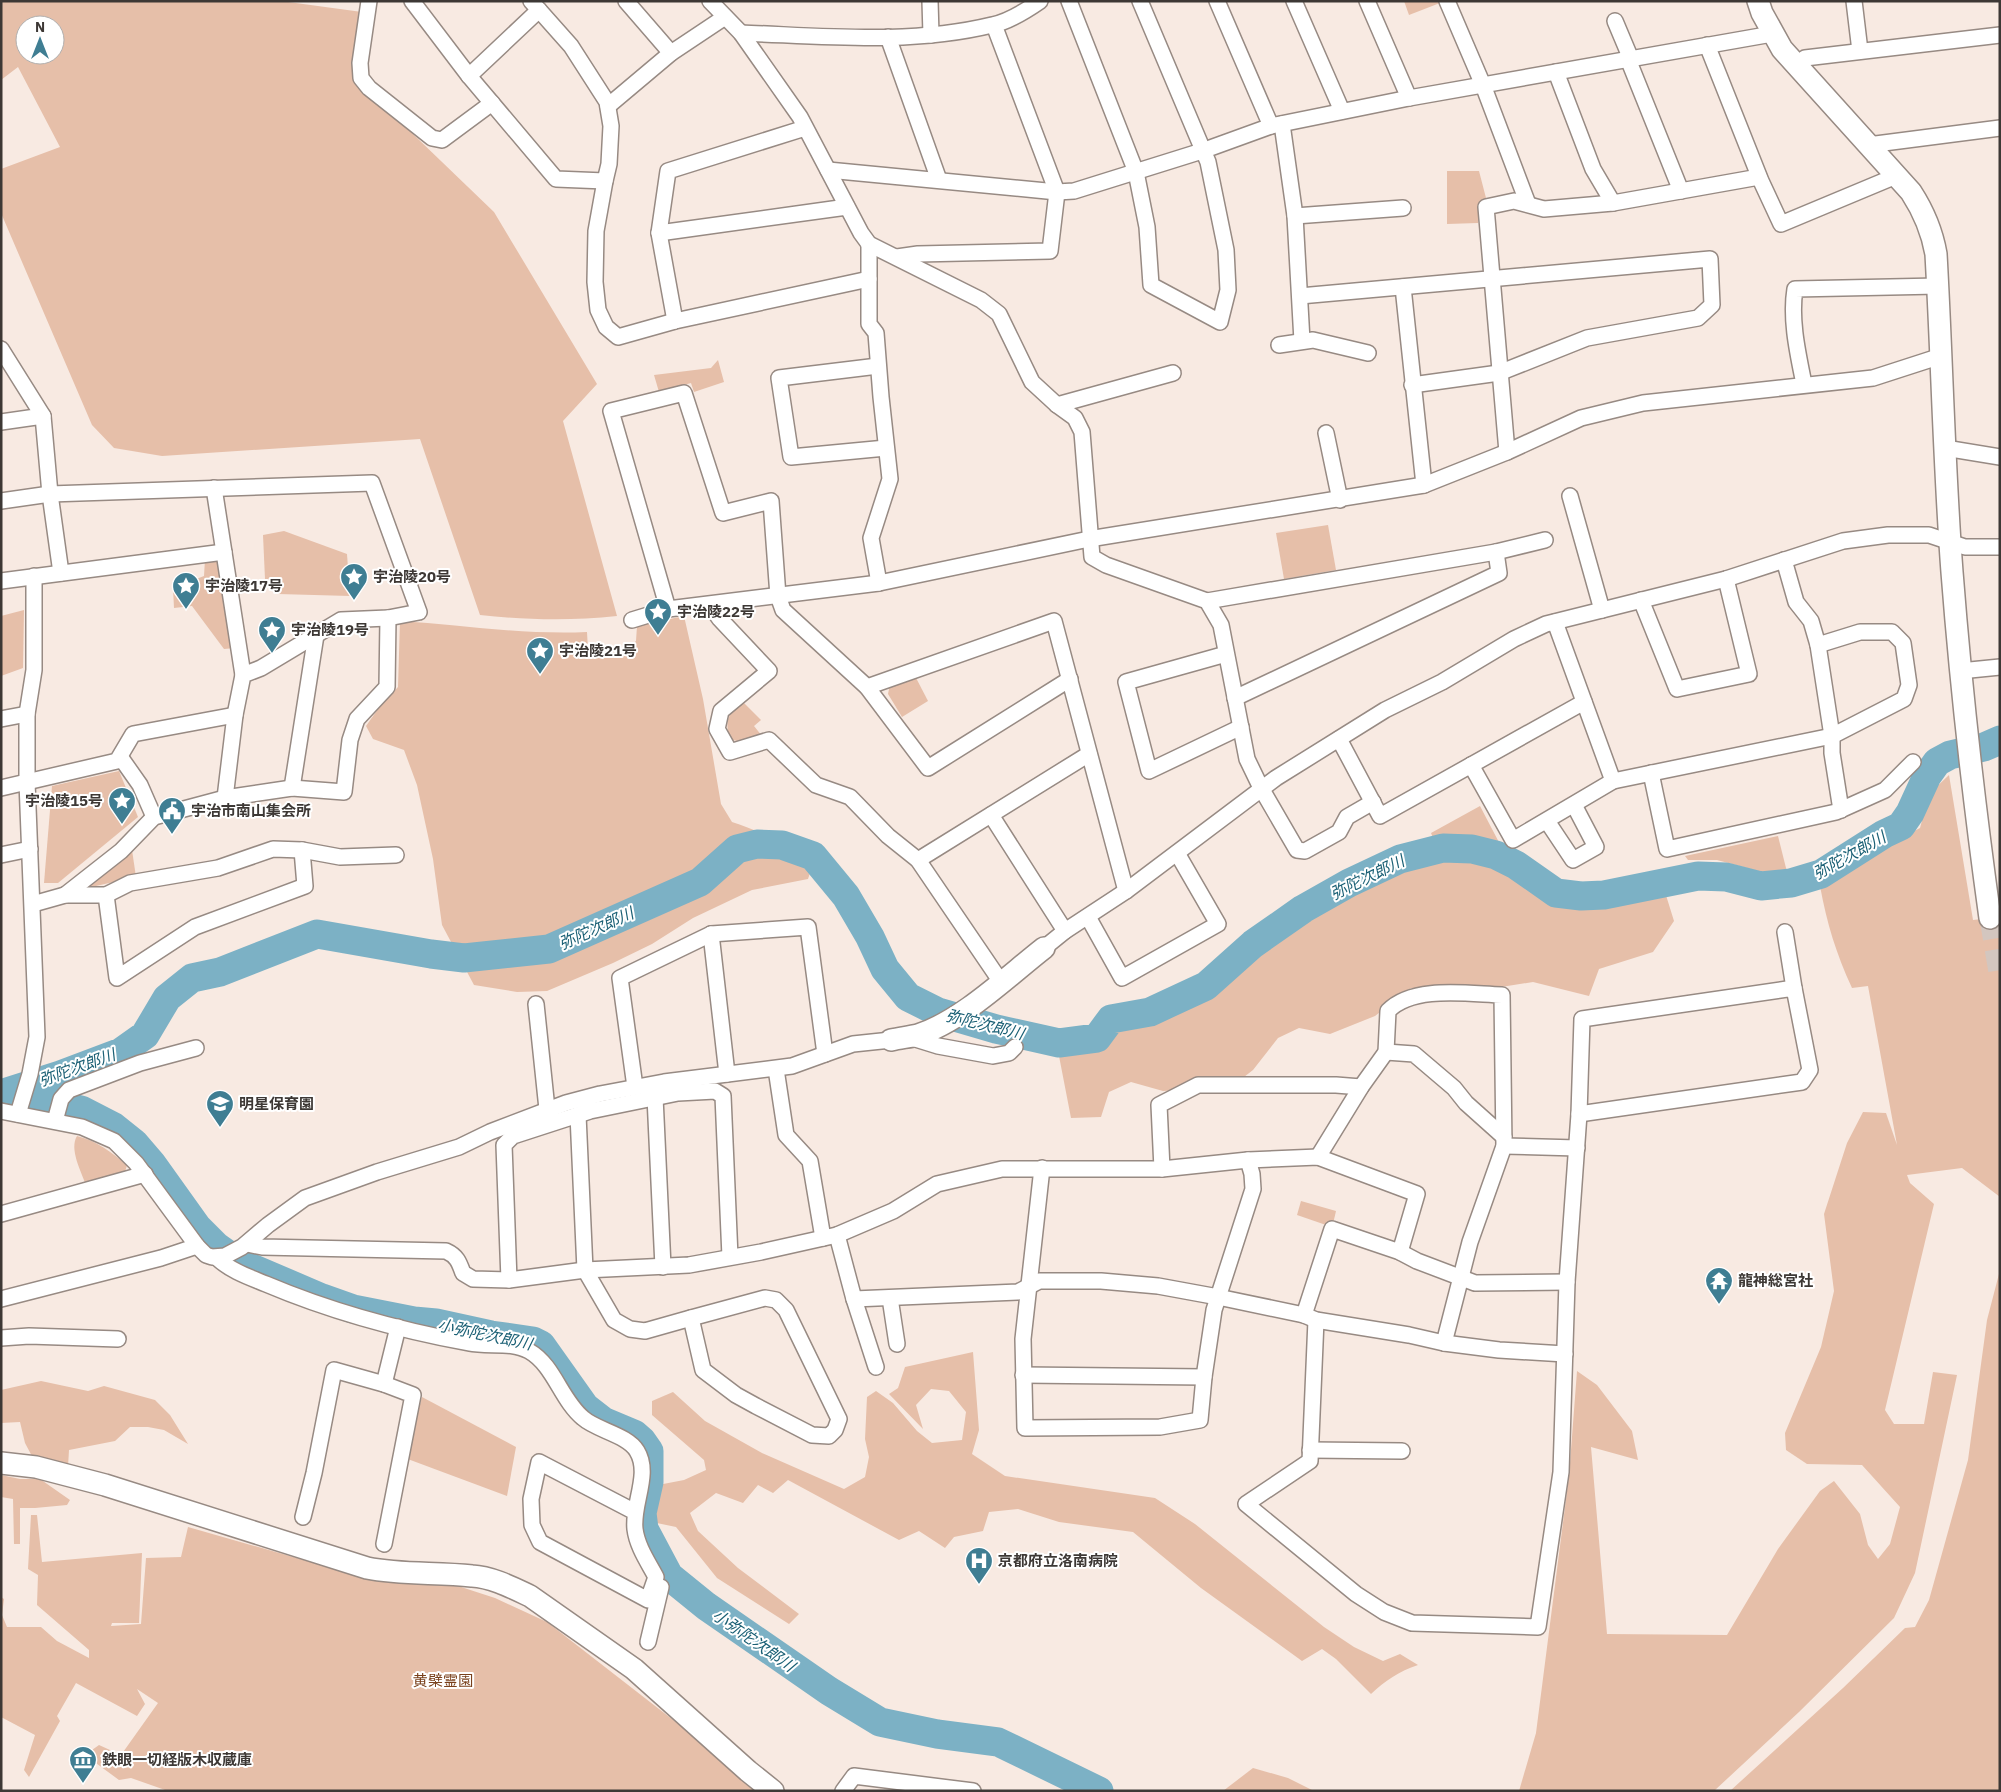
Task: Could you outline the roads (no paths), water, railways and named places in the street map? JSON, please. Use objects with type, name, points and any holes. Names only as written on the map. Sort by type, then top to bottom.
[{"type":"street","points":[[362,1],[370,1],[360,63],[361,78],[369,88],[432,138],[442,140],[492,103]]},
{"type":"street","points":[[412,1],[469,76],[556,179],[604,180]]},
{"type":"street","points":[[626,1],[671,53]]},
{"type":"street","points":[[710,1],[741,33],[805,128],[861,233],[870,244],[981,300],[999,314],[1032,382],[1057,405],[1075,418],[1082,432],[1089,539],[1092,557],[1207,601],[1496,552],[1545,540]]},
{"type":"street","points":[[930,1],[931,35]]},
{"type":"street","points":[[741,33],[866,38],[931,35],[994,25],[1040,1]]},
{"type":"street","points":[[1069,1],[1136,172],[1147,227],[1151,285],[1220,322],[1228,290],[1226,250],[1208,162],[1140,1]]},
{"type":"street","points":[[1217,1],[1277,125],[1295,216],[1302,341]]},
{"type":"street","points":[[1294,1],[1342,112]]},
{"type":"street","points":[[1367,1],[1410,98]]},
{"type":"street","points":[[1447,1],[1483,85],[1528,204]]},
{"type":"street","points":[[1758,1],[1772,34],[1782,48],[1911,192],[1929,226],[1936,254],[1950,542],[1960,671],[1990,918]]},
{"type":"street","points":[[1854,1],[1860,52]]},
{"type":"street","points":[[469,76],[535,5],[571,46],[608,106],[611,126],[609,164],[604,180],[596,231],[595,282],[598,310],[606,327],[618,337],[675,321],[869,279]]},
{"type":"street","points":[[608,106],[671,53],[726,17]]},
{"type":"street","points":[[1615,21],[1681,191]]},
{"type":"street","points":[[897,258],[918,254],[1050,251],[1058,192],[994,25]]},
{"type":"street","points":[[828,170],[1058,192],[1074,191],[1202,151],[1277,125],[1410,98],[1772,34]]},
{"type":"street","points":[[1796,65],[1805,58],[2000,35]]},
{"type":"street","points":[[888,37],[939,180]]},
{"type":"street","points":[[1707,45],[1759,177],[1781,224],[1896,176]]},
{"type":"street","points":[[1556,72],[1593,169],[1613,203]]},
{"type":"street","points":[[675,321],[659,233],[668,171],[805,128]]},
{"type":"street","points":[[1868,145],[2000,128]]},
{"type":"street","points":[[1507,452],[1486,207],[1514,201],[1544,209],[1613,203],[1759,177]]},
{"type":"street","points":[[659,233],[848,207]]},
{"type":"street","points":[[1295,216],[1403,208]]},
{"type":"street","points":[[870,244],[869,324],[876,333],[890,479],[871,538],[879,583]]},
{"type":"street","points":[[1300,296],[1710,259],[1712,304],[1698,318],[1587,338],[1499,373],[1412,386]]},
{"type":"street","points":[[1804,384],[1798,353],[1793,303],[1795,289],[1938,286]]},
{"type":"street","points":[[1403,287],[1424,485]]},
{"type":"street","points":[[1279,345],[1312,340],[1368,353]]},
{"type":"street","points":[[1,349],[42,416],[61,573]]},
{"type":"street","points":[[632,620],[668,610],[879,583],[1089,539],[1424,485],[1507,452],[1581,418],[1643,404],[1804,384],[1873,378],[1941,356]]},
{"type":"street","points":[[878,366],[779,378],[791,457],[886,448]]},
{"type":"street","points":[[1057,405],[1173,373]]},
{"type":"street","points":[[668,610],[611,411],[684,393],[723,514],[770,500],[778,596],[783,610],[867,688],[928,768],[1070,679]]},
{"type":"street","points":[[1,422],[42,416]]},
{"type":"street","points":[[1326,433],[1340,500]]},
{"type":"street","points":[[1945,448],[2000,457]]},
{"type":"street","points":[[1,501],[50,494],[372,483],[419,612],[388,618],[341,620],[261,668],[242,675]]},
{"type":"street","points":[[214,488],[242,675],[225,798]]},
{"type":"street","points":[[1570,496],[1602,610]]},
{"type":"street","points":[[1,1111],[19,1110],[56,1116],[114,1141],[145,1174],[197,1246],[206,1255],[221,1257],[244,1246],[268,1225],[305,1198],[377,1172],[459,1147],[547,1109],[600,1094],[635,1087],[792,1066],[853,1044],[900,1038],[934,1028],[993,988],[1065,931],[1126,891],[1261,788],[1385,710],[1442,682],[1514,639],[1555,622],[1726,579],[1843,541],[1888,535],[1930,535],[1965,547],[2000,547]]},
{"type":"street","points":[[1,581],[224,552]]},
{"type":"street","points":[[1235,698],[1499,573],[1496,552]]},
{"type":"street","points":[[1784,560],[1796,602],[1811,621],[1818,645],[1841,810]]},
{"type":"street","points":[[19,1110],[30,1074],[37,1037],[33,980],[33,904],[27,782],[27,714],[34,670],[34,576]]},
{"type":"street","points":[[1641,600],[1677,688],[1749,674],[1726,579]]},
{"type":"street","points":[[1207,601],[1221,624],[1247,759],[1261,788],[1298,850],[1305,851],[1339,832],[1346,817],[1373,802]]},
{"type":"street","points":[[710,605],[719,618],[769,671],[721,710],[717,729],[730,752],[769,740],[816,785],[850,797],[888,836],[918,860],[993,988]]},
{"type":"street","points":[[65,895],[121,851],[154,817],[225,798],[292,788],[344,792],[350,740],[357,719],[386,688],[388,618]]},
{"type":"street","points":[[867,688],[1054,621],[1126,891]]},
{"type":"street","points":[[1555,622],[1613,781]]},
{"type":"street","points":[[1471,765],[1512,840],[1613,781],[1832,736],[1904,699],[1909,685],[1903,642],[1892,632],[1860,632],[1818,645]]},
{"type":"street","points":[[292,788],[316,635]]},
{"type":"street","points":[[1226,654],[1126,682],[1149,771],[1241,727]]},
{"type":"street","points":[[1960,671],[2000,667]]},
{"type":"street","points":[[1339,738],[1380,816],[1584,702]]},
{"type":"street","points":[[1,719],[27,714]]},
{"type":"street","points":[[1,788],[117,761],[133,734],[235,715]]},
{"type":"street","points":[[918,860],[1090,754]]},
{"type":"street","points":[[120,758],[140,785],[154,817]]},
{"type":"street","points":[[1652,774],[1667,849],[1836,812],[1885,790],[1913,762]]},
{"type":"street","points":[[1547,821],[1573,860],[1596,847],[1574,805]]},
{"type":"street","points":[[991,815],[1065,931]]},
{"type":"street","points":[[33,904],[65,895],[106,895],[130,883],[218,868],[273,848],[302,850],[340,857],[396,855]]},
{"type":"street","points":[[1,855],[30,849]]},
{"type":"street","points":[[106,895],[117,978],[195,927],[305,886],[302,850]]},
{"type":"street","points":[[1088,916],[1122,978],[1218,924],[1177,853]]},
{"type":"street","points":[[635,1087],[620,978],[711,934],[808,927],[825,1054]]},
{"type":"street","points":[[1579,1114],[1802,1082],[1810,1070],[1785,932]]},
{"type":"street","points":[[711,934],[727,1074]]},
{"type":"street","points":[[1567,1282],[1476,1283],[1417,1261],[1400,1252],[1332,1229],[1310,1318],[1310,1461],[1246,1504],[1356,1594],[1384,1612],[1412,1623],[1538,1627],[1561,1472],[1567,1282],[1579,1114],[1582,1019],[1794,988]]},
{"type":"street","points":[[1318,1158],[1361,1087],[1386,1052],[1388,1011],[1402,1001],[1422,994],[1502,995],[1504,1141],[1486,1192],[1444,1343]]},
{"type":"street","points":[[536,1004],[547,1109]]},
{"type":"street","points":[[900,1038],[993,1056],[1009,1053],[1015,1047]]},
{"type":"street","points":[[56,1116],[61,1099],[69,1090],[140,1062],[196,1048]]},
{"type":"street","points":[[1386,1052],[1414,1054],[1454,1088],[1466,1103],[1504,1141],[1577,1148]]},
{"type":"street","points":[[776,1069],[786,1135],[810,1161],[830,1237],[854,1300],[876,1367]]},
{"type":"street","points":[[1162,1169],[1158,1105],[1198,1085],[1336,1085],[1361,1087]]},
{"type":"street","points":[[509,1280],[504,1145],[513,1136],[578,1115],[678,1093],[715,1090],[723,1096],[730,1257]]},
{"type":"street","points":[[655,1097],[663,1267]]},
{"type":"street","points":[[578,1115],[584,1270],[614,1320],[630,1329],[645,1331],[691,1318],[765,1298],[776,1300],[786,1310],[839,1419],[835,1430],[829,1436],[812,1435],[736,1396],[716,1381],[703,1370],[691,1318]]},
{"type":"street","points":[[244,1246],[446,1251],[453,1254],[458,1260],[463,1273],[473,1279],[509,1280],[584,1270],[689,1265],[830,1237],[893,1211],[937,1184],[1002,1169],[1162,1169],[1248,1160],[1318,1158],[1417,1194],[1400,1252]]},
{"type":"street","points":[[1042,1168],[1023,1339],[1025,1428],[1160,1427],[1200,1420],[1212,1320],[1253,1189],[1252,1174],[1248,1160]]},
{"type":"street","points":[[1,1214],[145,1174]]},
{"type":"street","points":[[1,1299],[161,1258],[197,1246]]},
{"type":"street","points":[[221,1257],[227,1267],[304,1300],[361,1319],[472,1344],[517,1346],[529,1351],[545,1365],[573,1408],[583,1419],[625,1440],[637,1449],[642,1464],[639,1496],[635,1512],[635,1529],[642,1552],[656,1577],[662,1583],[648,1642]]},
{"type":"street","points":[[854,1300],[1018,1292],[1039,1282],[1101,1281],[1158,1286],[1218,1297],[1310,1318],[1444,1343],[1499,1350],[1565,1354]]},
{"type":"street","points":[[890,1298],[897,1344]]},
{"type":"street","points":[[384,1384],[398,1327]]},
{"type":"street","points":[[1,1338],[29,1336],[118,1339]]},
{"type":"street","points":[[303,1517],[314,1473],[334,1370],[384,1384],[413,1395],[384,1544]]},
{"type":"street","points":[[1023,1375],[1204,1378]]},
{"type":"street","points":[[1310,1450],[1402,1451]]},
{"type":"street","points":[[635,1512],[539,1462],[531,1499],[532,1525],[540,1542],[648,1600],[656,1577]]},
{"type":"street","points":[[1,1463],[36,1467],[105,1485],[382,1571],[474,1576],[513,1588],[538,1602],[634,1669],[773,1791]]},
{"type":"street","points":[[843,1791],[854,1776],[973,1791]]},
{"type":"waterway","name":"弥陀次郎川","points":[[1,1094],[60,1075],[121,1052],[145,1035],[167,998],[192,978],[220,972],[317,934],[464,958],[549,949],[700,882],[737,849],[757,844],[782,845],[813,856],[846,896],[870,937],[885,969],[908,997],[938,1012],[996,1029],[1059,1043],[1097,1038],[1111,1019],[1150,1012],[1206,986],[1253,944],[1303,909],[1349,883],[1400,859],[1443,848],[1472,849],[1496,855],[1516,865],[1556,893],[1581,896],[1604,895],[1698,876],[1726,877],[1761,886],[1791,883],[1821,874],[1884,834],[1901,826],[1910,813],[1927,776],[1937,762],[1950,755],[1984,747],[2000,740]]},
{"type":"waterway","name":"小弥陀次郎川","points":[[6,1096],[40,1100],[81,1110],[114,1127],[134,1143],[152,1164],[197,1227],[216,1246],[240,1263],[353,1309],[533,1341],[541,1345],[585,1407],[603,1421],[634,1434],[649,1451],[649,1482],[642,1513],[644,1529],[669,1576],[706,1606],[829,1691],[880,1722],[937,1734],[998,1742],[1099,1791]]},
{"type":"tunnel","points":[[1990,918],[2000,978]]},
{"type":"place","name":"宇治陵20号","points":[[354,601]]},
{"type":"place","name":"宇治陵17号","points":[[186,610]]},
{"type":"place","name":"宇治陵22号","points":[[658,636]]},
{"type":"place","name":"宇治陵19号","points":[[272,654]]},
{"type":"place","name":"宇治陵21号","points":[[540,675]]},
{"type":"place","name":"宇治陵15号","points":[[122,825]]},
{"type":"place","name":"宇治市南山集会所","points":[[172,835]]},
{"type":"place","name":"明星保育園","points":[[220,1128]]},
{"type":"place","name":"龍神総宮社","points":[[1719,1305]]},
{"type":"place","name":"京都府立洛南病院","points":[[979,1585]]},
{"type":"place","name":"鉄眼一切経版木収蔵庫","points":[[83,1784]]},
{"type":"park label","name":"黄檗霊園","points":[[443,1681]]}]
